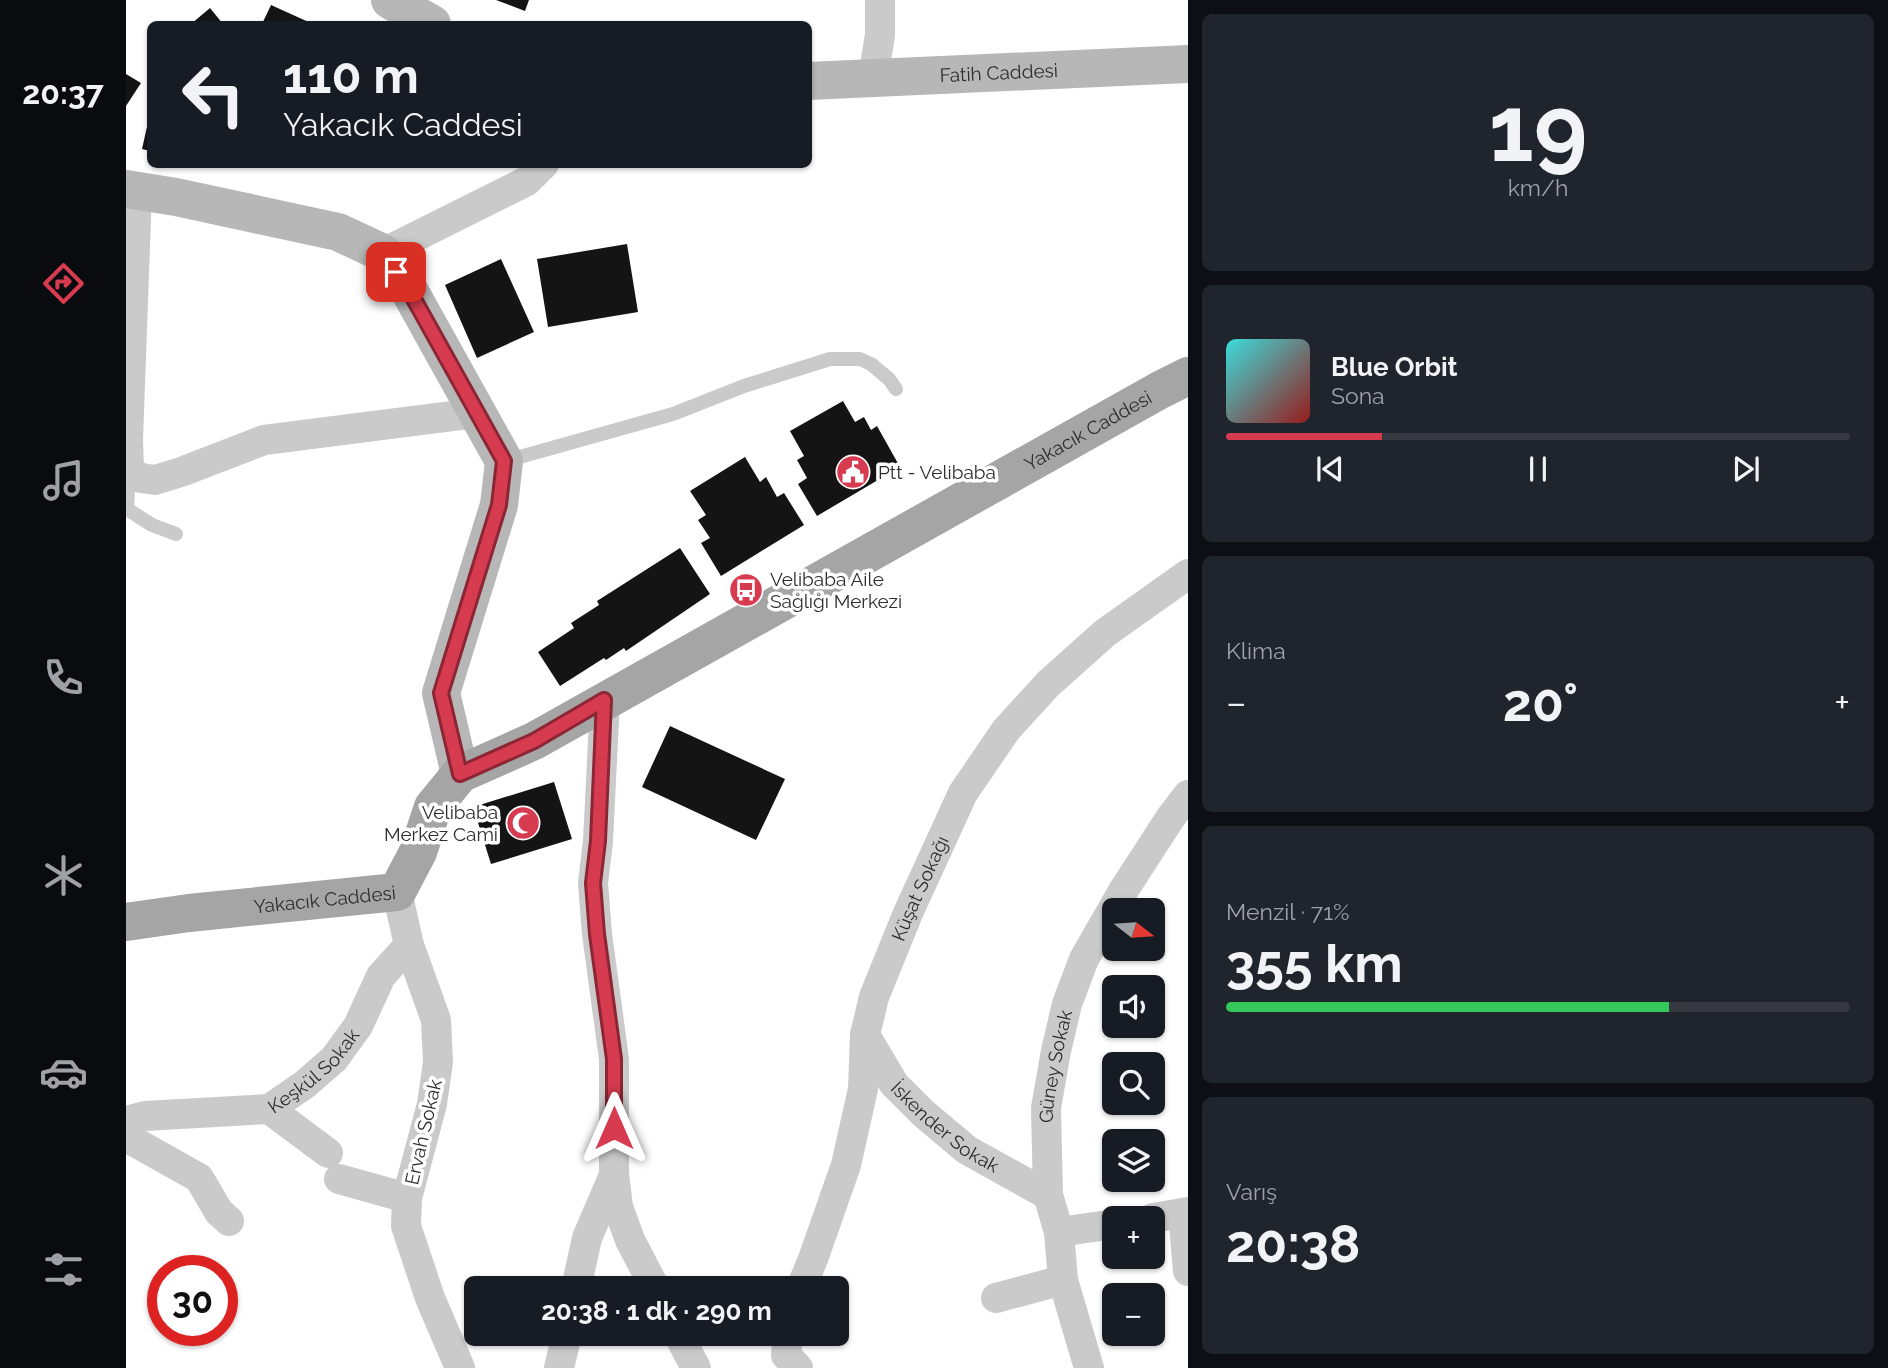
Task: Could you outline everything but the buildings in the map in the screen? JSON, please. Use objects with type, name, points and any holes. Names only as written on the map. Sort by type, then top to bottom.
[{"type":"main road","name":"Yakacık Caddesi","points":[[126,922],[188,913],[397,892],[418,852],[433,807],[460,774],[534,741],[1188,376]]},
{"type":"street","points":[[390,0],[427,21]]},
{"type":"street","points":[[873,78],[880,35],[880,0]]},
{"type":"street","name":"Fatih Caddesi","points":[[812,81],[1188,64]]},
{"type":"street","points":[[383,253],[527,181],[540,168]]},
{"type":"street","points":[[460,774],[441,693],[499,505],[504,461],[410,292],[383,253],[338,232],[176,197],[130,182],[128,469],[141,478],[155,480],[181,472],[264,440],[476,413]]},
{"type":"street","name":"Küşat Sokağı","points":[[806,1276],[846,1165],[863,1089],[865,1035],[874,997],[908,912],[963,793],[1006,730],[1048,684],[1105,633],[1188,574]]},
{"type":"street","points":[[604,700],[610,846],[593,883],[614,1059],[614,1174],[618,1207],[630,1240],[649,1276]]},
{"type":"street","name":"Güney Sokak","points":[[1089,1368],[1063,1280],[1059,1232],[1048,1195],[1046,1108],[1067,1004],[1084,959],[1123,891],[1188,794]]},
{"type":"street","name":"Ervah Sokak","points":[[397,892],[409,945],[436,1020],[438,1062],[432,1104],[407,1198],[406,1226],[430,1298],[460,1368]]},
{"type":"street","name":"Keşkül Sokak","points":[[126,1121],[145,1116],[269,1109],[304,1085],[334,1059],[358,1026],[381,976],[409,945]]},
{"type":"street","name":"İskender Sokak","points":[[865,1035],[894,1084],[923,1113],[967,1150],[1048,1195]]},
{"type":"street","points":[[269,1109],[333,1166],[407,1198]]},
{"type":"street","points":[[126,1137],[199,1178],[219,1212],[229,1221]]},
{"type":"street","points":[[579,1276],[587,1238],[614,1174]]},
{"type":"street","points":[[1165,1217],[1185,1213],[1188,1271]]},
{"type":"street","points":[[1059,1232],[1102,1226]]},
{"type":"street","points":[[996,1298],[1063,1280]]},
{"type":"street","points":[[559,1368],[564,1346]]},
{"type":"street","points":[[684,1346],[696,1368]]},
{"type":"lane","points":[[504,461],[673,414],[744,386],[830,359],[860,359],[871,364],[889,379],[896,390]]},
{"type":"lane","points":[[128,469],[127,510],[152,525],[176,534]]},
{"type":"place","name":"Ptt - Velibaba","points":[[853,472]]},
{"type":"place","name":"Velibaba Aile Sağlığı Merkezi","points":[[746,590]]},
{"type":"place","name":"Velibaba Merkez Cami","points":[[523,823]]},
{"type":"route","points":[[396,272],[410,292],[504,461],[499,505],[441,693],[460,774],[534,741],[604,700],[598,841],[593,883],[614,1059],[614,1128]]}]
